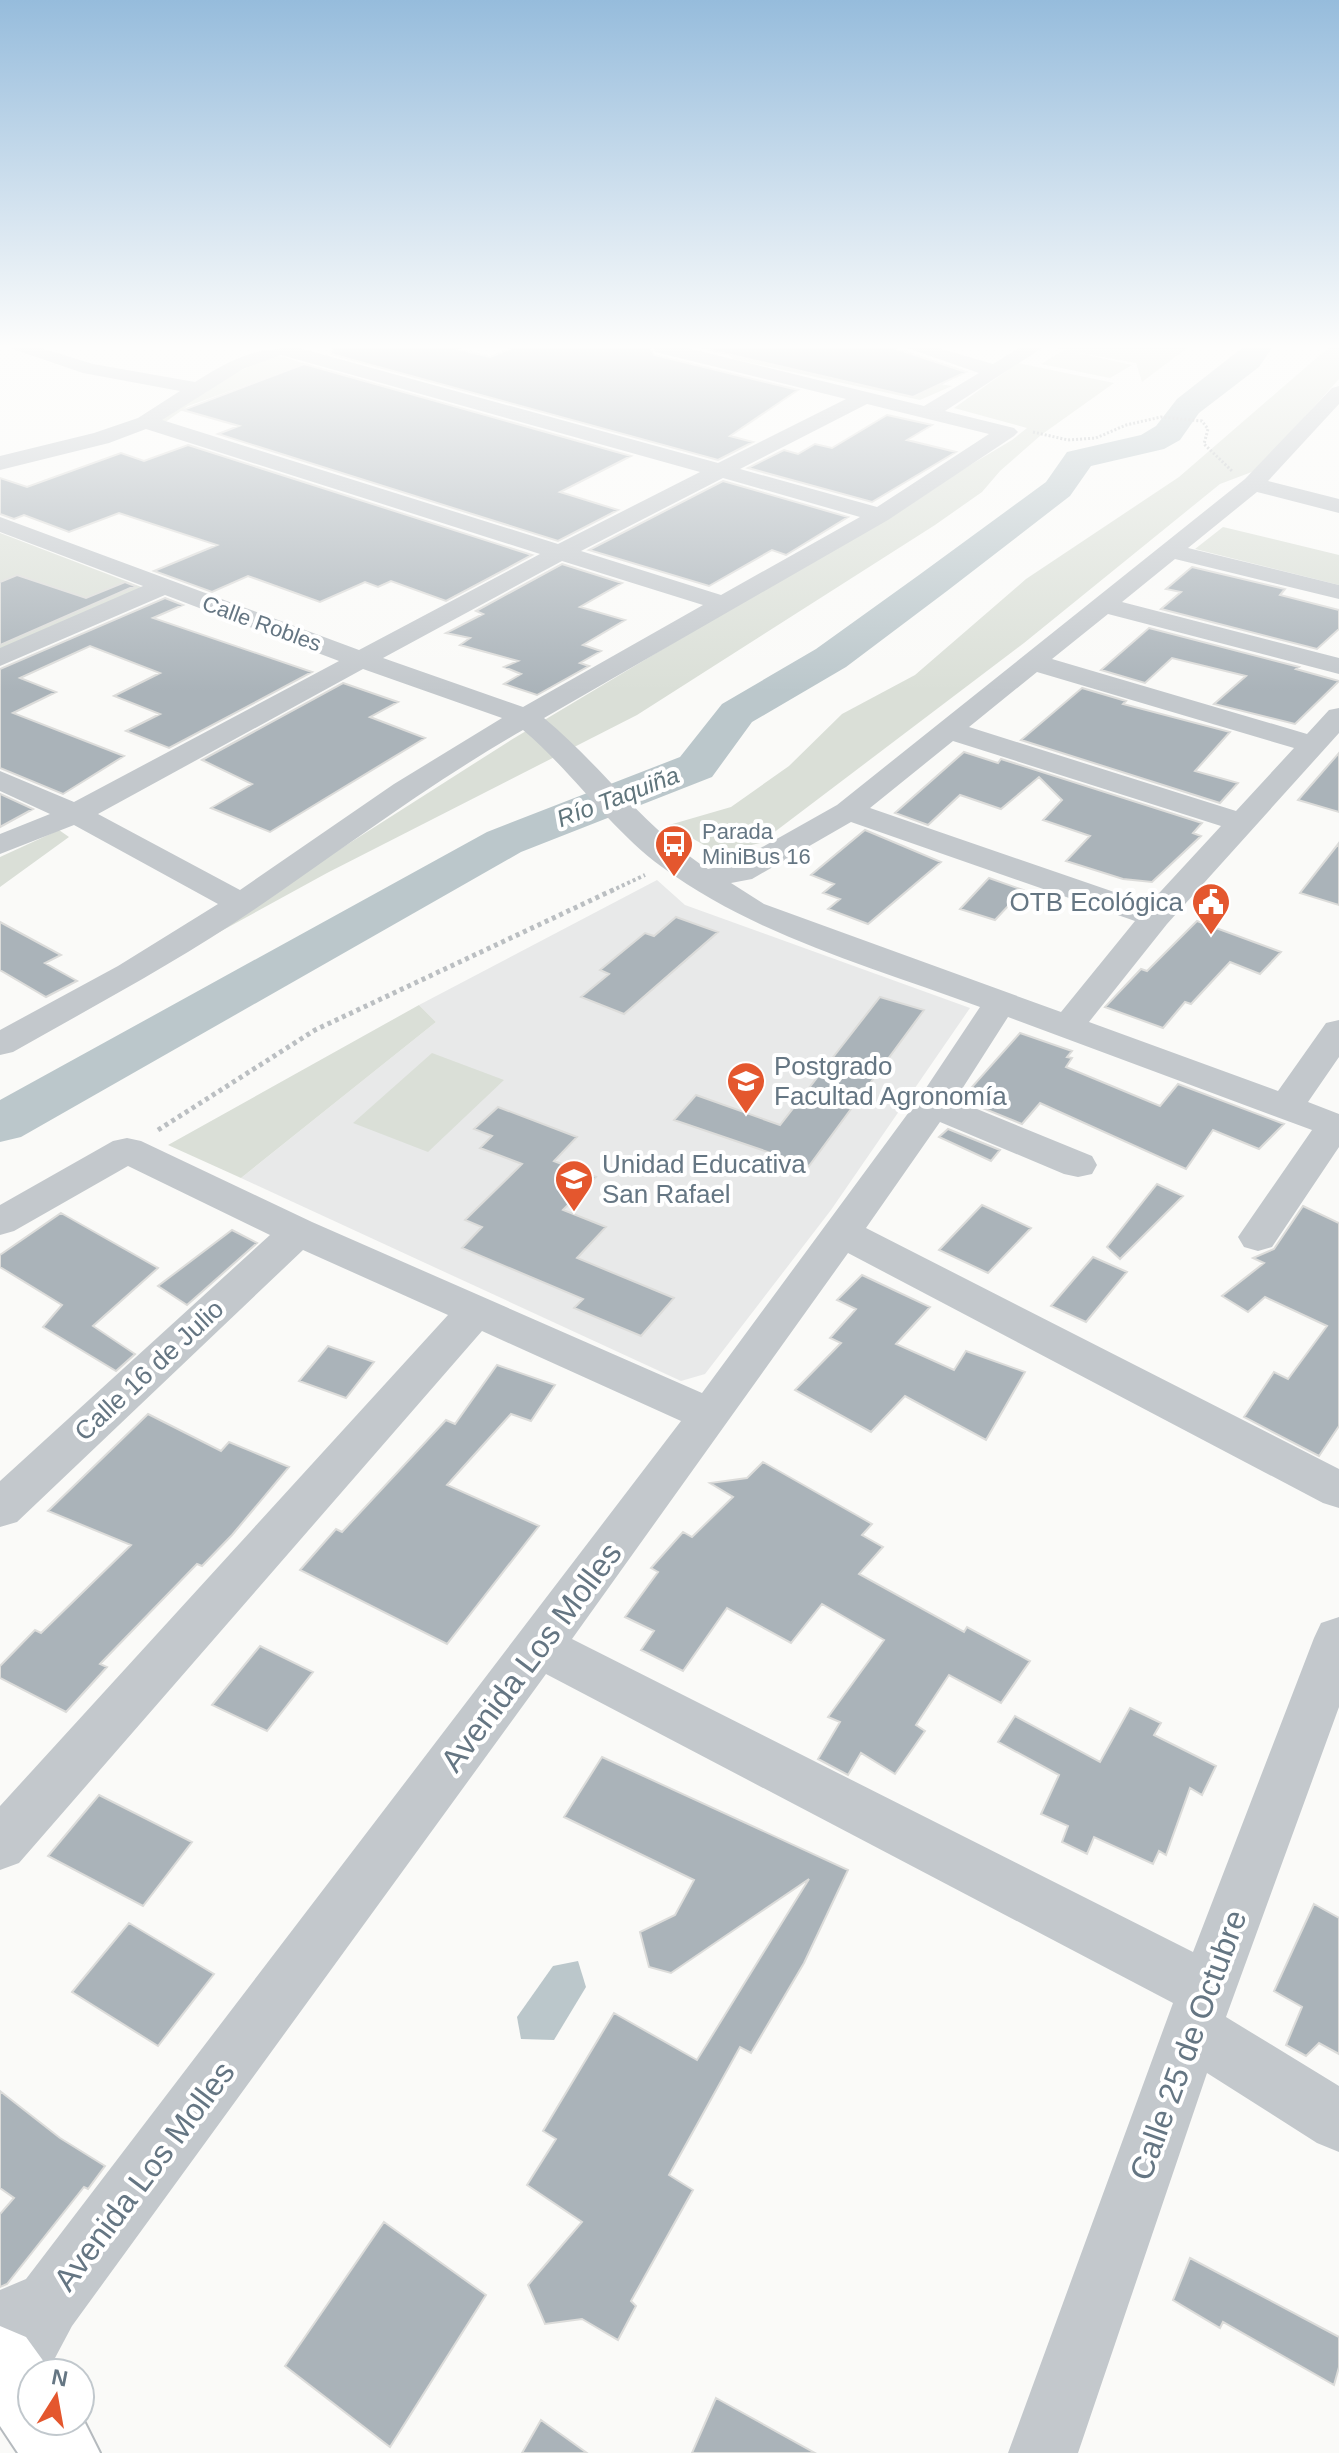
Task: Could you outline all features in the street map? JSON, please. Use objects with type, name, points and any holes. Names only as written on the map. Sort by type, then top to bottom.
[{"type":"street","points":[[273,462],[721,603]]},
{"type":"street","points":[[683,462],[880,515]]},
{"type":"street","points":[[0,845],[75,814],[559,553],[740,462]]},
{"type":"street","points":[[0,1044],[130,973],[241,904],[404,790],[721,603],[880,515],[960,462]]},
{"type":"street","points":[[703,879],[741,872],[848,811],[1253,484],[1273,462]]},
{"type":"street","points":[[1253,484],[1339,506]]},
{"type":"street","name":"Calle Robles","points":[[0,524],[162,587],[525,717]]},
{"type":"street","points":[[1170,551],[1339,592]]},
{"type":"street","points":[[0,658],[162,587]]},
{"type":"street","points":[[1104,605],[1339,666]]},
{"type":"street","points":[[1033,662],[1314,745]]},
{"type":"street","points":[[1067,1027],[1155,917],[1339,716]]},
{"type":"street","points":[[525,717],[560,746],[645,838],[674,861],[753,911],[1287,1105],[1337,1126],[1258,1237]]},
{"type":"street","points":[[948,730],[1243,823]]},
{"type":"street","points":[[0,780],[75,814],[241,904]]},
{"type":"street","points":[[848,811],[1155,917]]},
{"type":"street","name":"Avenida Los Molles","points":[[28,2357],[933,1105],[1001,1002]]},
{"type":"street","points":[[1287,1105],[1339,1031]]},
{"type":"street","points":[[933,1105],[1078,1165]]},
{"type":"street","points":[[0,1222],[127,1150],[298,1232],[710,1415]]},
{"type":"street","points":[[839,1231],[1339,1490]]},
{"type":"street","name":"Calle 16 de Julio","points":[[0,1509],[298,1232]]},
{"type":"street","points":[[0,1845],[475,1312]]},
{"type":"street","name":"Calle 25 de Octubre","points":[[1043,2453],[1200,2010],[1339,1638]]},
{"type":"street","points":[[539,1646],[1200,2010],[1339,2121]]},
{"type":"path","points":[[1221,462],[1253,484]]},
{"type":"path","points":[[127,1150],[315,1030],[674,861]]},
{"type":"shaded area","points":[[974,462],[1010,462],[982,492],[935,525],[637,715],[327,873],[152,969],[511,740]]},
{"type":"shaded area","points":[[1196,462],[1264,462],[1257,470],[1220,484],[1024,643],[760,843],[718,853],[669,825],[731,807],[789,766],[842,714],[915,675],[1026,579],[1179,477]]},
{"type":"shaded area","points":[[1223,527],[1339,555],[1339,585],[1195,549]]},
{"type":"shaded area","points":[[0,533],[144,588],[0,651]]},
{"type":"shaded area","points":[[59,830],[69,837],[0,887],[0,857]]},
{"type":"shaded area","points":[[657,880],[685,905],[970,1008],[831,1210],[705,1374],[681,1381],[241,1178],[436,1022],[419,1005]]},
{"type":"shaded area","points":[[419,1005],[436,1022],[241,1178],[168,1145]]},
{"type":"shaded area","points":[[432,1053],[504,1080],[428,1152],[353,1123]]},
{"type":"shaded area","points":[[578,1961],[586,1987],[554,2040],[521,2039],[517,2017],[553,1966]]},
{"type":"building","points":[[95,462],[243,462],[532,555],[446,601],[391,581],[378,587],[365,582],[320,602],[248,576],[212,592],[154,571],[217,545],[119,513],[69,532],[24,515],[14,519],[0,514],[0,478],[27,487]]},
{"type":"building","points":[[308,462],[618,462],[560,492],[618,510],[558,541]]},
{"type":"building","points":[[759,462],[938,462],[872,502],[748,468]]},
{"type":"building","points":[[723,481],[848,517],[786,555],[772,550],[709,586],[589,550]]},
{"type":"building","points":[[562,564],[622,583],[580,607],[625,620],[583,645],[601,651],[580,663],[589,666],[537,695],[504,684],[521,674],[504,667],[518,661],[460,645],[470,638],[446,633],[483,614],[476,611]]},
{"type":"building","points":[[1192,567],[1285,589],[1280,595],[1339,610],[1339,629],[1317,649],[1161,609],[1181,592],[1166,589]]},
{"type":"building","points":[[17,575],[86,598],[125,582],[135,586],[0,645],[0,582]]},
{"type":"building","points":[[165,598],[183,605],[153,618],[312,672],[169,748],[126,731],[160,714],[114,696],[160,673],[90,646],[20,678],[56,692],[13,713],[124,756],[63,794],[0,768],[0,669]]},
{"type":"building","points":[[1149,628],[1299,667],[1296,669],[1339,681],[1295,724],[1214,704],[1246,676],[1172,658],[1145,683],[1101,670]]},
{"type":"building","points":[[343,683],[398,702],[370,717],[425,738],[270,832],[211,808],[252,784],[202,760]]},
{"type":"building","points":[[1082,688],[1126,701],[1123,704],[1230,732],[1195,771],[1238,783],[1220,803],[1021,740]]},
{"type":"building","points":[[964,752],[998,763],[1001,759],[1202,823],[1193,833],[1201,836],[1152,882],[1123,879],[1066,861],[1090,836],[1043,820],[1062,800],[1039,777],[1001,809],[960,795],[928,825],[895,813]]},
{"type":"building","points":[[1339,753],[1339,812],[1298,800]]},
{"type":"building","points":[[0,794],[33,809],[0,827]]},
{"type":"building","points":[[865,830],[941,862],[868,924],[828,909],[840,899],[823,893],[834,884],[811,875]]},
{"type":"building","points":[[1339,843],[1339,905],[1300,893]]},
{"type":"building","points":[[989,878],[1023,890],[995,920],[960,909]]},
{"type":"building","points":[[676,917],[718,932],[624,1014],[581,997],[609,974],[600,970],[645,933],[654,936]]},
{"type":"building","points":[[1197,921],[1281,952],[1260,974],[1230,962],[1191,1004],[1185,1002],[1163,1028],[1105,1007],[1141,969],[1147,971]]},
{"type":"building","points":[[0,922],[61,955],[45,963],[77,981],[46,997],[0,970]]},
{"type":"building","points":[[880,997],[924,1010],[809,1166],[674,1120],[696,1095],[780,1125]]},
{"type":"building","points":[[1020,1033],[1072,1051],[1067,1057],[1072,1058],[1066,1067],[1160,1106],[1178,1084],[1284,1124],[1259,1149],[1213,1130],[1186,1169],[1040,1103],[1022,1124],[975,1105],[979,1101],[964,1096]]},
{"type":"building","points":[[498,1107],[577,1137],[554,1161],[596,1177],[563,1210],[606,1227],[577,1258],[674,1298],[641,1336],[574,1308],[583,1299],[462,1248],[482,1227],[465,1220],[522,1164],[480,1148],[492,1136],[474,1129]]},
{"type":"building","points":[[948,1129],[1000,1150],[991,1161],[939,1137]]},
{"type":"building","points":[[1157,1184],[1183,1196],[1120,1259],[1107,1247]]},
{"type":"building","points":[[982,1205],[1031,1228],[988,1273],[939,1250]]},
{"type":"building","points":[[1303,1206],[1339,1223],[1339,1426],[1319,1456],[1244,1417],[1274,1372],[1288,1379],[1327,1326],[1265,1297],[1248,1312],[1222,1296],[1264,1263],[1253,1258],[1274,1249]]},
{"type":"building","points":[[61,1213],[158,1268],[93,1326],[135,1354],[116,1371],[43,1327],[62,1305],[0,1267],[0,1255]]},
{"type":"building","points":[[232,1230],[257,1243],[187,1305],[158,1286]]},
{"type":"building","points":[[1093,1257],[1127,1272],[1086,1322],[1051,1306]]},
{"type":"building","points":[[862,1275],[930,1307],[896,1344],[954,1370],[966,1351],[1025,1372],[986,1440],[905,1396],[871,1432],[795,1390],[841,1343],[830,1338],[856,1309],[837,1300]]},
{"type":"building","points":[[328,1346],[374,1362],[346,1398],[299,1381]]},
{"type":"building","points":[[497,1365],[555,1385],[531,1421],[511,1414],[447,1485],[539,1526],[447,1644],[300,1570],[336,1529],[342,1532],[446,1420],[455,1424]]},
{"type":"building","points":[[148,1414],[221,1451],[229,1442],[289,1467],[232,1535],[202,1566],[197,1564],[100,1664],[107,1667],[66,1712],[0,1678],[0,1666],[35,1630],[41,1633],[131,1545],[48,1511]]},
{"type":"building","points":[[763,1462],[872,1524],[862,1535],[883,1547],[859,1574],[964,1632],[967,1627],[1030,1661],[1001,1703],[949,1675],[916,1725],[925,1731],[895,1774],[861,1753],[848,1775],[818,1759],[840,1722],[828,1717],[884,1640],[822,1604],[791,1643],[727,1608],[683,1671],[641,1650],[654,1631],[625,1617],[658,1572],[651,1568],[683,1532],[692,1537],[733,1497],[710,1483],[747,1478]]},
{"type":"building","points":[[260,1646],[313,1672],[267,1731],[212,1705]]},
{"type":"building","points":[[1130,1708],[1161,1723],[1154,1735],[1216,1766],[1202,1795],[1190,1788],[1166,1855],[1159,1851],[1153,1864],[1094,1837],[1087,1854],[1062,1842],[1068,1826],[1041,1814],[1059,1775],[998,1742],[1015,1716],[1100,1762]]},
{"type":"building","points":[[602,1757],[848,1870],[804,1963],[751,2053],[740,2047],[669,2175],[693,2190],[631,2301],[636,2306],[618,2340],[582,2319],[545,2324],[528,2285],[582,2222],[527,2185],[556,2139],[543,2131],[614,2013],[697,2060],[809,1879],[671,1973],[649,1967],[640,1932],[675,1915],[694,1880],[564,1817]]},
{"type":"building","points":[[99,1795],[192,1842],[143,1906],[48,1856]]},
{"type":"building","points":[[1314,1904],[1339,1918],[1339,2054],[1319,2043],[1306,2056],[1286,2045],[1302,2007],[1274,1991]]},
{"type":"building","points":[[129,1923],[214,1974],[158,2046],[72,1992]]},
{"type":"building","points":[[0,2091],[60,2138],[105,2166],[88,2189],[84,2187],[7,2284],[0,2287],[0,2214],[14,2198],[0,2188]]},
{"type":"building","points":[[384,2222],[486,2295],[390,2447],[285,2366]]},
{"type":"building","points":[[1190,2258],[1339,2337],[1339,2367],[1334,2385],[1223,2322],[1220,2328],[1173,2300]]},
{"type":"building","points":[[716,2398],[815,2453],[692,2453]]},
{"type":"building","points":[[541,2420],[587,2453],[522,2453]]},
{"type":"waterway","name":"Río Taquiña","points":[[0,1124],[504,842],[696,767],[737,713],[831,658],[933,583],[991,536],[1058,489],[1077,462]]},
{"type":"place","name":"Parada MiniBus 16","points":[[674,878]]},
{"type":"place","name":"OTB Ecológica","points":[[1211,936]]},
{"type":"place","name":"Postgrado Facultad Agronomía","points":[[746,1115]]},
{"type":"place","name":"Unidad Educativa San Rafael","points":[[574,1213]]}]
